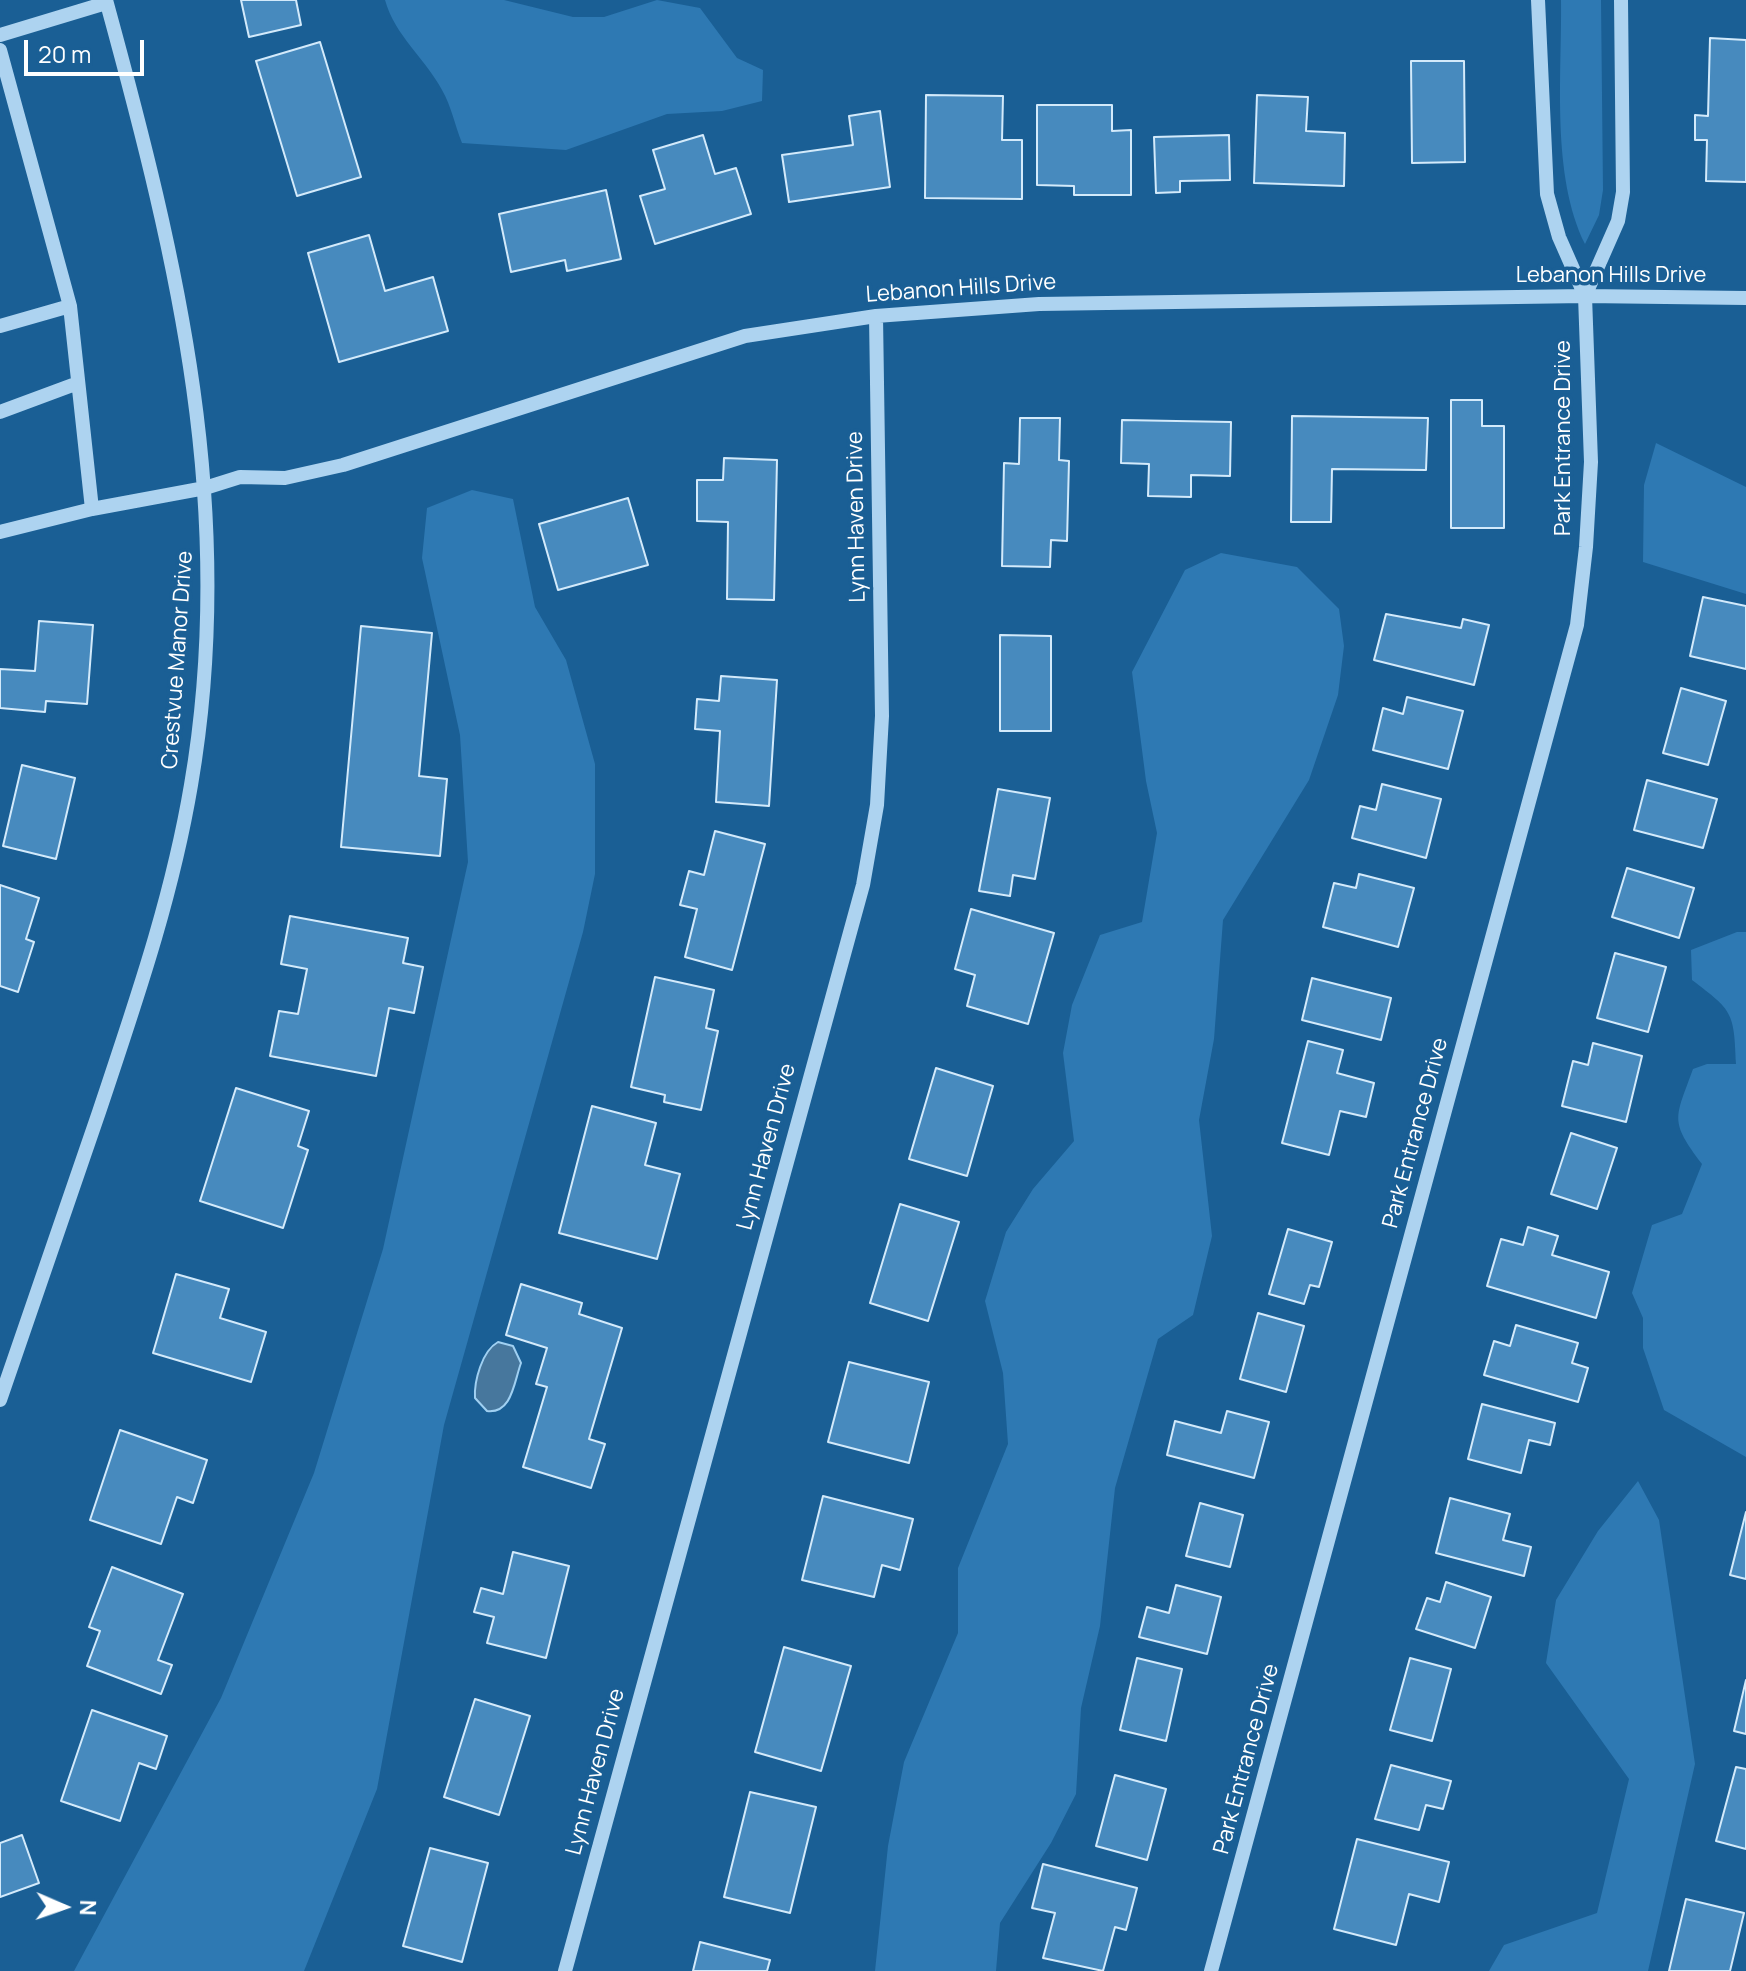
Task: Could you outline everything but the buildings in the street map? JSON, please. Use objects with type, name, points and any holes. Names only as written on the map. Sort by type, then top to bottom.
[{"type":"street","name":"Park Entrance Drive","points":[[1211,1971],[1577,625],[1591,462],[1585,296],[1556,229],[1547,194],[1538,0]]},
{"type":"street","name":"Park Entrance Drive","points":[[1585,296],[1618,221],[1623,192],[1621,0]]},
{"type":"street","points":[[0,35],[106,1]]},
{"type":"street","name":"Crestvue Manor Drive","points":[[0,1400],[153,953],[192,783],[208,613],[205,488],[184,315],[165,228],[106,1]]},
{"type":"street","points":[[0,50],[70,306],[92,509]]},
{"type":"street","name":"Lebanon Hills Drive","points":[[0,532],[92,509],[205,488],[240,477],[285,478],[343,465],[745,336],[876,316],[1039,304],[1585,296],[1746,298]]},
{"type":"street","points":[[0,326],[70,306]]},
{"type":"street","name":"Lynn Haven Drive","points":[[565,1971],[863,885],[877,805],[882,716],[876,316]]},
{"type":"street","points":[[0,412],[78,383]]},
{"type":"shaded area","points":[[385,0],[504,0],[573,17],[604,17],[657,0],[700,8],[737,58],[763,70],[762,101],[722,111],[667,114],[566,150],[462,143],[442,90],[396,25]]},
{"type":"shaded area","points":[[1561,0],[1601,0],[1603,190],[1599,215],[1585,244],[1574,217],[1563,157]]},
{"type":"shaded area","points":[[1656,443],[1746,487],[1746,594],[1643,562],[1644,485]]},
{"type":"shaded area","points":[[472,490],[513,499],[535,607],[566,660],[595,764],[595,874],[583,932],[444,1425],[377,1789],[304,1971],[74,1971],[221,1698],[314,1473],[383,1249],[468,862],[460,735],[422,558],[427,508]]},
{"type":"shaded area","points":[[1221,553],[1297,567],[1339,609],[1344,646],[1338,695],[1309,780],[1223,920],[1214,1039],[1199,1120],[1212,1236],[1193,1315],[1158,1339],[1115,1488],[1100,1626],[1081,1708],[1076,1794],[1051,1843],[1000,1923],[996,1971],[875,1971],[888,1846],[904,1762],[958,1633],[958,1568],[1008,1444],[1003,1373],[985,1301],[1006,1232],[1033,1189],[1074,1141],[1063,1053],[1072,1005],[1100,935],[1142,922],[1157,833],[1146,781],[1132,672],[1185,570]]},
{"type":"shaded area","points":[[1737,932],[1746,932],[1746,1457],[1664,1410],[1643,1348],[1643,1318],[1632,1293],[1652,1225],[1682,1214],[1702,1164],[1684,1138],[1678,1119],[1693,1069],[1707,1064],[1736,1064],[1729,1014],[1692,980],[1691,950]]},
{"type":"shaded area","points":[[498,1342],[513,1346],[521,1363],[507,1402],[495,1411],[487,1411],[475,1398],[476,1383],[483,1359]]},
{"type":"shaded area","points":[[1638,1481],[1659,1520],[1695,1764],[1648,1971],[1489,1971],[1504,1945],[1597,1913],[1629,1779],[1546,1663],[1556,1600],[1598,1531]]}]
